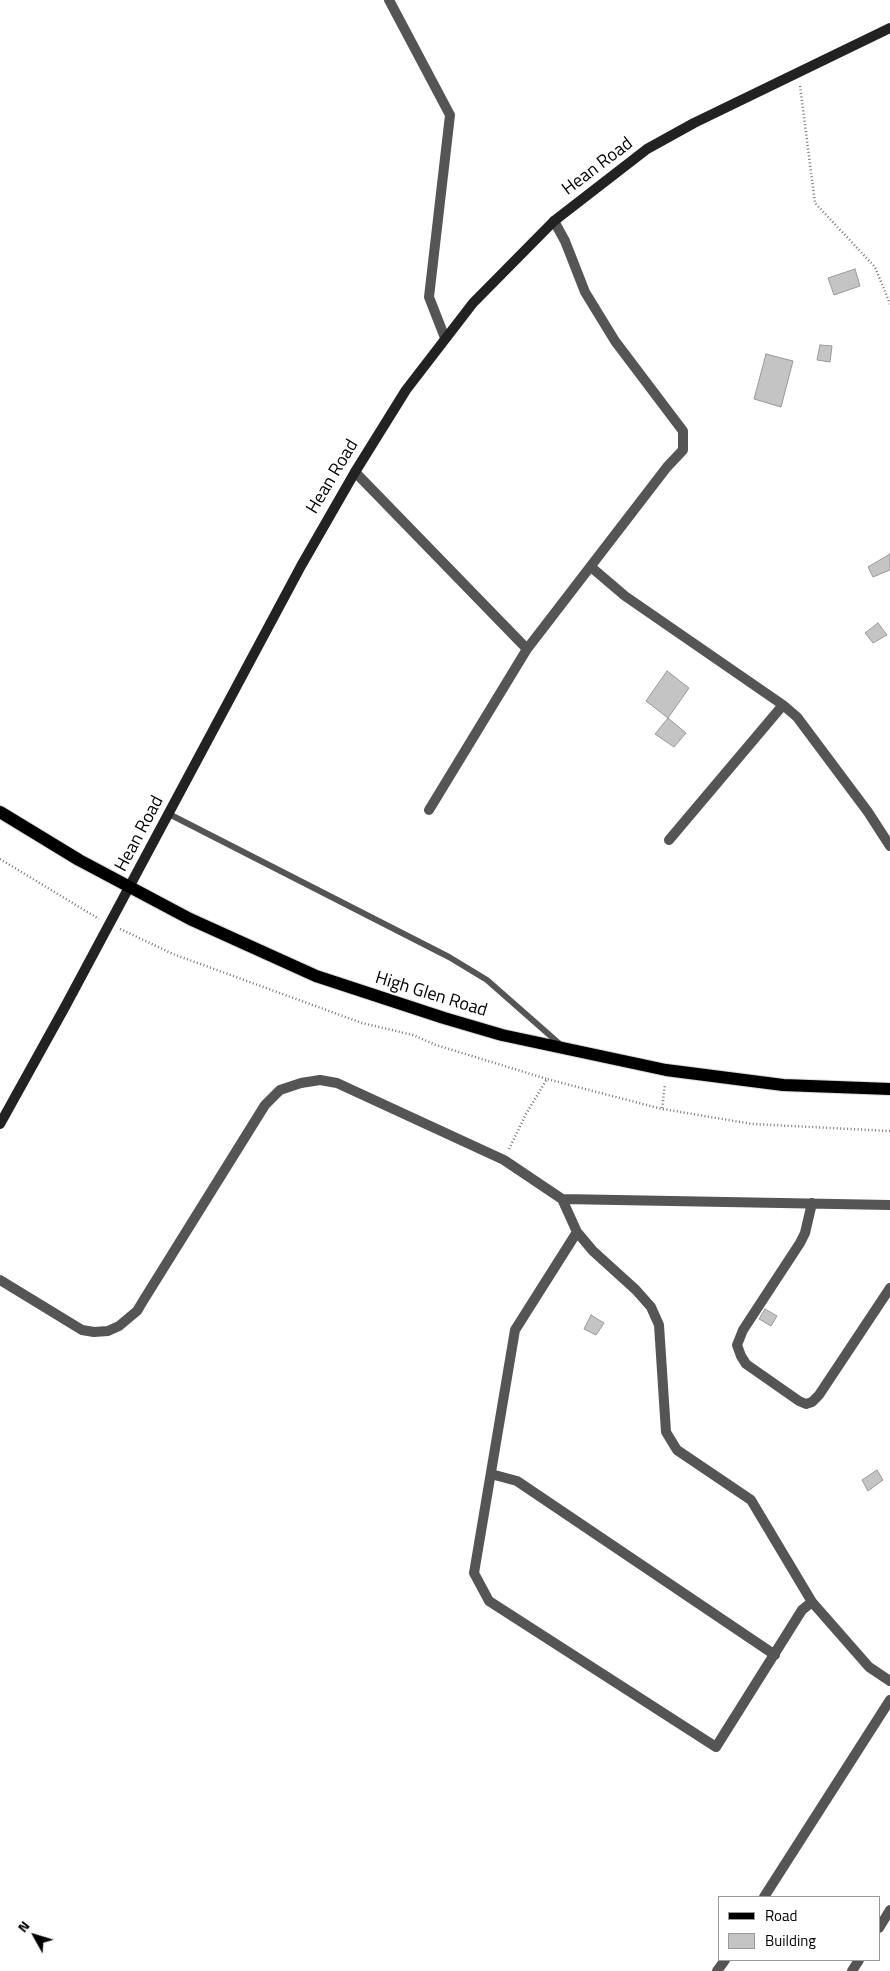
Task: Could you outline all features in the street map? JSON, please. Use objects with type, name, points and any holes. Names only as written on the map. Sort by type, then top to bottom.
[{"type":"main road","name":"High Glen Road","points":[[0,812],[79,860],[190,919],[316,976],[444,1018],[502,1035],[666,1070],[783,1085],[890,1089]]},
{"type":"street","points":[[389,0],[450,115],[429,297],[445,338]]},
{"type":"street","name":"Hean Road","points":[[0,1124],[130,887],[301,566],[355,472],[406,390],[473,303],[554,221],[647,150],[694,123],[890,28]]},
{"type":"street","points":[[429,810],[527,649],[667,467],[683,450],[683,431],[615,341],[585,292],[565,241],[554,221]]},
{"type":"street","points":[[355,472],[527,649]]},
{"type":"street","points":[[591,567],[625,596],[798,717],[868,812],[890,846]]},
{"type":"street","points":[[669,840],[783,705]]},
{"type":"street","points":[[0,1280],[82,1330],[94,1332],[108,1331],[119,1326],[128,1320],[144,1301],[265,1105],[280,1090],[301,1083],[320,1080],[338,1083],[504,1160],[562,1199],[577,1232],[593,1251],[636,1290],[651,1307],[659,1324],[666,1432],[677,1450],[751,1500],[812,1602],[869,1667],[890,1681]]},
{"type":"street","points":[[562,1199],[890,1205]]},
{"type":"street","points":[[812,1203],[805,1233],[800,1243],[743,1330],[737,1345],[740,1356],[746,1364],[799,1401],[806,1404],[812,1402],[819,1395],[890,1288]]},
{"type":"street","points":[[577,1232],[515,1330],[474,1573],[489,1601],[716,1747],[802,1610],[812,1602]]},
{"type":"street","points":[[491,1474],[517,1481],[775,1655]]},
{"type":"street","points":[[765,1896],[890,1700]]},
{"type":"street","points":[[880,1926],[890,1910]]},
{"type":"lane","points":[[169,814],[449,957],[486,980],[567,1050]]},
{"type":"path","points":[[798,73],[815,203],[875,267],[890,304]]},
{"type":"path","points":[[0,859],[108,924],[174,954],[362,1024],[413,1036],[547,1080],[662,1109],[752,1124],[890,1130]]},
{"type":"path","points":[[662,1109],[666,1070]]},
{"type":"path","points":[[504,1160],[526,1114],[547,1080]]},
{"type":"building","points":[[855,269],[860,286],[834,295],[828,278]]},
{"type":"building","points":[[820,345],[832,346],[830,362],[817,360]]},
{"type":"building","points":[[766,354],[793,361],[781,407],[754,399]]},
{"type":"building","points":[[890,554],[890,570],[873,577],[868,567]]},
{"type":"building","points":[[878,623],[887,635],[873,643],[865,633]]},
{"type":"building","points":[[667,671],[689,688],[668,718],[646,701]]},
{"type":"building","points":[[668,718],[686,733],[674,747],[655,734]]},
{"type":"building","points":[[765,1309],[777,1316],[771,1326],[759,1319]]},
{"type":"building","points":[[591,1315],[604,1323],[596,1335],[584,1329]]},
{"type":"building","points":[[877,1470],[883,1480],[868,1491],[862,1480]]}]
